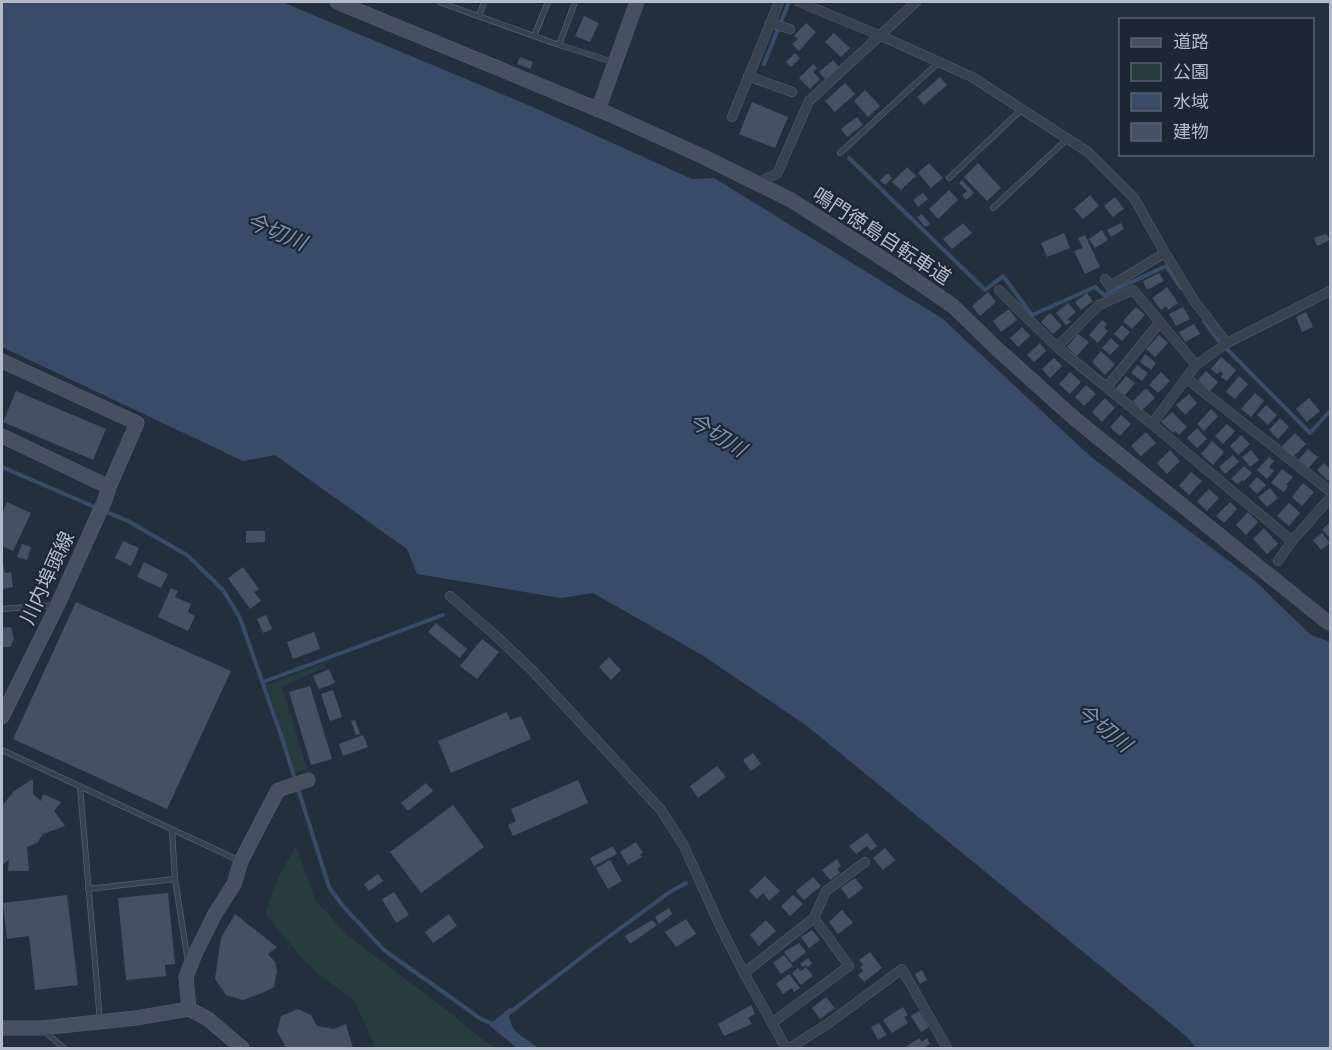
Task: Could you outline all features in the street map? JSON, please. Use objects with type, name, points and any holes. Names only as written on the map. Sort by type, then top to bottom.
[{"type":"main road","name":"鳴門徳島自転車道","points":[[337,2],[598,110],[791,200],[953,306],[1075,419],[1330,623]]},
{"type":"main road","points":[[598,110],[636,2]]},
{"type":"main road","name":"川内埠頭線","points":[[2,361],[137,423],[58,604],[2,717]]},
{"type":"main road","points":[[2,436],[109,487]]},
{"type":"main road","points":[[189,1009],[186,977],[215,914],[234,884],[241,861],[278,790],[308,780]]},
{"type":"main road","points":[[2,1028],[40,1028],[100,1022],[189,1009],[208,1019],[242,1048]]},
{"type":"street","points":[[732,117],[779,2]]},
{"type":"street","points":[[800,2],[972,76],[1095,158],[1134,198],[1196,302],[1227,343]]},
{"type":"street","points":[[756,183],[777,174],[808,101],[916,2]]},
{"type":"street","points":[[770,23],[790,29]]},
{"type":"street","points":[[748,76],[792,92]]},
{"type":"street","points":[[1105,279],[1110,286],[1165,253]]},
{"type":"street","points":[[999,290],[1057,347],[1292,541]]},
{"type":"street","points":[[1057,347],[1100,305],[1133,290],[1196,365]]},
{"type":"street","points":[[1152,424],[1196,365],[1227,343],[1330,291]]},
{"type":"street","points":[[1107,387],[1160,322]]},
{"type":"street","points":[[1186,378],[1330,491]]},
{"type":"street","points":[[1278,561],[1292,541],[1330,498]]},
{"type":"street","points":[[450,596],[532,670],[661,810],[684,846],[744,974],[788,1048],[830,1023],[902,969],[947,1048]]},
{"type":"street","points":[[744,974],[814,918],[826,891],[865,862]]},
{"type":"street","points":[[772,1023],[849,966],[814,918]]},
{"type":"lane","points":[[439,2],[559,45],[615,62]]},
{"type":"lane","points":[[479,16],[484,2]]},
{"type":"lane","points":[[534,36],[548,2]]},
{"type":"lane","points":[[559,45],[575,2]]},
{"type":"lane","points":[[840,153],[939,62]]},
{"type":"lane","points":[[950,178],[1022,109]]},
{"type":"lane","points":[[993,208],[1067,139]]},
{"type":"lane","points":[[2,609],[58,604]]},
{"type":"lane","points":[[2,750],[241,861]]},
{"type":"lane","points":[[80,787],[100,1022]]},
{"type":"lane","points":[[172,830],[175,879],[189,969]]},
{"type":"lane","points":[[88,889],[175,879]]},
{"type":"lane","points":[[40,1028],[64,1048]]},
{"type":"green space","points":[[324,663],[325,667],[282,687],[307,769],[295,771],[267,685]]},
{"type":"green space","points":[[296,846],[315,900],[347,935],[494,1048],[376,1048],[355,1002],[309,966],[265,914],[278,878]]},
{"type":"water","name":"今切川","points":[[2,2],[282,2],[535,108],[692,179],[714,178],[943,319],[1090,456],[1254,580],[1311,635],[1330,642],[1330,1048],[1196,1048],[1186,1036],[807,726],[702,655],[593,593],[561,598],[417,574],[407,549],[275,455],[243,461],[2,347]]},
{"type":"water","points":[[511,1007],[512,1012],[509,1015],[513,1027],[538,1048],[517,1048],[489,1025]]},
{"type":"building","points":[[584,16],[599,23],[590,42],[575,36]]},
{"type":"building","points":[[806,23],[816,32],[799,51],[792,44],[798,39],[794,36]]},
{"type":"building","points":[[834,33],[850,48],[841,57],[825,42]]},
{"type":"building","points":[[795,53],[800,58],[791,67],[786,62]]},
{"type":"building","points":[[520,57],[533,62],[530,69],[517,64]]},
{"type":"building","points":[[833,60],[839,67],[825,79],[819,72]]},
{"type":"building","points":[[813,64],[817,68],[813,72],[820,79],[810,89],[799,78]]},
{"type":"building","points":[[940,77],[947,85],[924,105],[917,97]]},
{"type":"building","points":[[845,83],[855,94],[835,112],[825,101]]},
{"type":"building","points":[[865,90],[880,106],[868,117],[854,101]]},
{"type":"building","points":[[752,102],[788,117],[775,148],[739,134]]},
{"type":"building","points":[[857,117],[863,125],[847,137],[841,129]]},
{"type":"building","points":[[929,163],[943,178],[931,188],[918,173]]},
{"type":"building","points":[[978,163],[1001,188],[987,201],[964,177]]},
{"type":"building","points":[[907,167],[916,176],[901,190],[892,182]]},
{"type":"building","points":[[888,173],[892,178],[885,185],[880,180]]},
{"type":"building","points":[[962,180],[974,193],[966,200],[962,195],[967,191],[959,183]]},
{"type":"building","points":[[949,190],[958,200],[938,219],[929,209]]},
{"type":"building","points":[[923,193],[928,199],[918,207],[913,200]]},
{"type":"building","points":[[1090,195],[1099,206],[1083,219],[1074,209]]},
{"type":"building","points":[[1115,197],[1124,209],[1113,217],[1104,206]]},
{"type":"building","points":[[922,214],[930,224],[925,227],[917,217]]},
{"type":"building","points":[[963,223],[972,233],[952,249],[943,239]]},
{"type":"building","points":[[1121,223],[1124,229],[1111,237],[1107,230]]},
{"type":"building","points":[[1102,230],[1108,240],[1095,248],[1089,239]]},
{"type":"building","points":[[1064,233],[1070,248],[1047,257],[1041,243]]},
{"type":"building","points":[[1326,234],[1330,240],[1317,246],[1314,238]]},
{"type":"building","points":[[1085,235],[1100,267],[1085,274],[1074,251],[1083,248],[1078,238]]},
{"type":"building","points":[[1159,273],[1164,281],[1147,290],[1143,281]]},
{"type":"building","points":[[1167,287],[1178,303],[1168,310],[1166,306],[1161,310],[1152,298]]},
{"type":"building","points":[[988,292],[996,302],[980,316],[972,306]]},
{"type":"building","points":[[1087,293],[1093,301],[1081,310],[1075,302]]},
{"type":"building","points":[[1068,303],[1076,312],[1068,319],[1071,322],[1066,325],[1056,313]]},
{"type":"building","points":[[1136,307],[1145,315],[1132,329],[1123,321]]},
{"type":"building","points":[[1183,307],[1190,319],[1176,326],[1169,314]]},
{"type":"building","points":[[1009,309],[1017,320],[1001,332],[993,321]]},
{"type":"building","points":[[1306,312],[1313,327],[1302,332],[1296,317]]},
{"type":"building","points":[[1050,313],[1062,326],[1053,334],[1041,322]]},
{"type":"building","points":[[1102,320],[1107,324],[1104,328],[1108,331],[1098,343],[1089,335]]},
{"type":"building","points":[[1194,324],[1200,334],[1185,342],[1179,332]]},
{"type":"building","points":[[1122,325],[1130,332],[1122,341],[1114,334]]},
{"type":"building","points":[[1022,327],[1030,336],[1018,347],[1010,338]]},
{"type":"building","points":[[1078,334],[1089,342],[1077,356],[1067,347]]},
{"type":"building","points":[[1159,335],[1168,343],[1155,357],[1146,349]]},
{"type":"building","points":[[1111,338],[1119,346],[1110,355],[1102,348]]},
{"type":"building","points":[[1040,343],[1046,351],[1034,362],[1027,355]]},
{"type":"building","points":[[1101,351],[1115,364],[1105,375],[1092,362]]},
{"type":"building","points":[[1145,354],[1156,363],[1151,370],[1140,362]]},
{"type":"building","points":[[1221,357],[1236,370],[1227,381],[1221,377],[1223,374],[1220,371],[1217,374],[1211,369]]},
{"type":"building","points":[[1054,358],[1062,366],[1050,378],[1042,369]]},
{"type":"building","points":[[1137,365],[1148,373],[1142,381],[1131,373]]},
{"type":"building","points":[[1206,371],[1218,382],[1210,391],[1198,380]]},
{"type":"building","points":[[1070,372],[1081,382],[1070,394],[1059,384]]},
{"type":"building","points":[[1161,372],[1170,381],[1158,393],[1149,385]]},
{"type":"building","points":[[1126,376],[1135,383],[1125,395],[1116,388]]},
{"type":"building","points":[[1239,376],[1248,384],[1235,399],[1226,392]]},
{"type":"building","points":[[1086,385],[1096,394],[1084,406],[1075,397]]},
{"type":"building","points":[[1146,388],[1155,398],[1142,410],[1133,401]]},
{"type":"building","points":[[16,391],[106,429],[93,460],[3,422]]},
{"type":"building","points":[[1255,393],[1264,401],[1251,417],[1241,409]]},
{"type":"building","points":[[1189,394],[1197,403],[1185,415],[1176,405]]},
{"type":"building","points":[[1105,398],[1115,408],[1102,422],[1092,412]]},
{"type":"building","points":[[1309,398],[1320,411],[1307,422],[1296,409]]},
{"type":"building","points":[[1266,405],[1277,415],[1268,425],[1257,415]]},
{"type":"building","points":[[1211,409],[1218,416],[1204,431],[1197,424]]},
{"type":"building","points":[[1172,412],[1187,427],[1179,435],[1175,431],[1173,433],[1161,422]]},
{"type":"building","points":[[1121,415],[1131,424],[1120,436],[1110,427]]},
{"type":"building","points":[[1280,418],[1289,427],[1278,439],[1269,430]]},
{"type":"building","points":[[1227,424],[1235,431],[1223,444],[1215,436]]},
{"type":"building","points":[[1197,428],[1207,439],[1197,448],[1187,438]]},
{"type":"building","points":[[1146,432],[1156,443],[1141,456],[1131,446]]},
{"type":"building","points":[[1295,433],[1306,444],[1293,457],[1282,446]]},
{"type":"building","points":[[1241,435],[1250,444],[1238,455],[1230,446]]},
{"type":"building","points":[[1212,441],[1224,452],[1213,465],[1201,454]]},
{"type":"building","points":[[1308,449],[1318,457],[1309,468],[1298,460]]},
{"type":"building","points":[[1170,450],[1180,461],[1167,474],[1157,463]]},
{"type":"building","points":[[1251,450],[1259,460],[1250,467],[1242,457]]},
{"type":"building","points":[[1233,455],[1239,462],[1225,474],[1219,467]]},
{"type":"building","points":[[1269,457],[1274,461],[1269,467],[1274,471],[1267,479],[1257,470]]},
{"type":"building","points":[[1324,463],[1330,469],[1328,481],[1317,470]]},
{"type":"building","points":[[1244,466],[1252,473],[1238,484],[1231,479]]},
{"type":"building","points":[[1282,469],[1293,477],[1286,485],[1288,486],[1284,492],[1271,483]]},
{"type":"building","points":[[1191,472],[1202,481],[1189,495],[1179,486]]},
{"type":"building","points":[[1257,477],[1266,485],[1257,494],[1249,486]]},
{"type":"building","points":[[1303,483],[1314,492],[1302,506],[1292,497]]},
{"type":"building","points":[[1270,488],[1278,498],[1267,507],[1258,497]]},
{"type":"building","points":[[1209,489],[1219,498],[1207,511],[1197,501]]},
{"type":"building","points":[[7,502],[31,513],[13,551],[2,546],[2,514]]},
{"type":"building","points":[[1230,502],[1237,509],[1224,523],[1216,516]]},
{"type":"building","points":[[1289,503],[1300,513],[1289,526],[1277,516]]},
{"type":"building","points":[[1248,512],[1258,522],[1246,535],[1236,525]]},
{"type":"building","points":[[1330,522],[1330,538],[1322,530]]},
{"type":"building","points":[[1264,528],[1278,544],[1267,554],[1253,539]]},
{"type":"building","points":[[246,531],[265,531],[265,542],[246,543]]},
{"type":"building","points":[[1322,533],[1330,543],[1321,550],[1313,540]]},
{"type":"building","points":[[123,541],[139,548],[131,566],[115,558]]},
{"type":"building","points":[[22,544],[31,547],[27,560],[17,557]]},
{"type":"building","points":[[144,562],[168,574],[161,588],[137,577]]},
{"type":"building","points":[[2,563],[5,573],[11,572],[13,587],[2,589]]},
{"type":"building","points":[[243,567],[259,589],[254,592],[261,601],[250,609],[228,578]]},
{"type":"building","points":[[171,588],[178,591],[175,597],[191,604],[188,612],[195,616],[188,631],[158,617]]},
{"type":"building","points":[[76,602],[231,671],[167,809],[13,739]]},
{"type":"building","points":[[266,615],[272,629],[263,633],[257,619]]},
{"type":"building","points":[[436,623],[467,649],[460,658],[428,632]]},
{"type":"building","points":[[11,627],[14,639],[10,647],[2,647],[2,628]]},
{"type":"building","points":[[314,632],[320,649],[293,659],[287,642]]},
{"type":"building","points":[[482,639],[499,652],[477,679],[460,666]]},
{"type":"building","points":[[609,657],[621,670],[611,680],[599,667]]},
{"type":"building","points":[[329,669],[335,683],[319,689],[313,676]]},
{"type":"building","points":[[310,686],[332,759],[311,765],[289,692]]},
{"type":"building","points":[[333,690],[342,717],[330,721],[321,694]]},
{"type":"building","points":[[507,712],[510,720],[521,716],[531,739],[451,773],[438,741]]},
{"type":"building","points":[[355,720],[360,734],[356,735],[351,721]]},
{"type":"building","points":[[363,735],[368,747],[343,756],[339,744]]},
{"type":"building","points":[[753,753],[761,764],[751,771],[743,760]]},
{"type":"building","points":[[717,766],[726,777],[698,798],[690,786]]},
{"type":"building","points":[[33,779],[33,794],[41,801],[43,794],[61,802],[54,811],[65,826],[43,834],[37,843],[27,847],[29,871],[8,871],[9,859],[2,866],[2,806],[14,791]]},
{"type":"building","points":[[578,780],[588,803],[513,836],[508,825],[516,821],[511,809]]},
{"type":"building","points":[[426,783],[433,791],[408,811],[401,803]]},
{"type":"building","points":[[453,805],[484,847],[421,893],[390,852]]},
{"type":"building","points":[[867,833],[877,846],[871,851],[867,846],[856,854],[849,846]]},
{"type":"building","points":[[636,842],[643,853],[640,854],[642,857],[628,865],[620,852]]},
{"type":"building","points":[[613,846],[617,854],[594,866],[590,858]]},
{"type":"building","points":[[885,848],[895,860],[883,870],[873,858]]},
{"type":"building","points":[[837,859],[841,866],[837,869],[840,873],[830,880],[822,870]]},
{"type":"building","points":[[610,860],[622,881],[608,889],[596,868]]},
{"type":"building","points":[[378,874],[383,881],[369,891],[364,884]]},
{"type":"building","points":[[765,876],[780,891],[769,901],[763,893],[757,899],[749,891]]},
{"type":"building","points":[[813,877],[821,886],[804,900],[796,891]]},
{"type":"building","points":[[855,878],[863,888],[849,899],[841,888]]},
{"type":"building","points":[[394,892],[409,915],[396,923],[382,899]]},
{"type":"building","points":[[168,893],[175,964],[165,965],[166,976],[126,980],[118,898]]},
{"type":"building","points":[[67,895],[78,985],[35,990],[29,936],[7,939],[3,903]]},
{"type":"building","points":[[793,895],[803,904],[790,916],[781,906]]},
{"type":"building","points":[[669,908],[672,914],[659,924],[655,917]]},
{"type":"building","points":[[842,910],[853,923],[838,934],[829,922]]},
{"type":"building","points":[[235,914],[277,947],[268,954],[275,962],[277,971],[274,987],[243,1000],[226,995],[215,979],[221,938]]},
{"type":"building","points":[[449,914],[457,926],[433,943],[425,932]]},
{"type":"building","points":[[686,919],[696,934],[676,947],[665,932]]},
{"type":"building","points":[[652,920],[657,925],[630,944],[625,936]]},
{"type":"building","points":[[766,920],[776,931],[759,946],[750,935]]},
{"type":"building","points":[[812,930],[820,940],[809,948],[801,937]]},
{"type":"building","points":[[799,943],[806,952],[792,963],[784,952]]},
{"type":"building","points":[[870,952],[882,968],[864,982],[858,975],[863,971],[860,967],[863,965],[859,960]]},
{"type":"building","points":[[784,955],[793,966],[781,974],[773,963]]},
{"type":"building","points":[[808,958],[812,963],[808,967],[806,965],[803,967],[800,964]]},
{"type":"building","points":[[806,967],[813,976],[801,985],[792,973],[798,968],[801,971]]},
{"type":"building","points":[[922,970],[927,980],[920,984],[915,974]]},
{"type":"building","points":[[789,974],[800,988],[794,992],[792,988],[783,994],[776,984]]},
{"type":"building","points":[[826,997],[835,1008],[820,1019],[812,1008]]},
{"type":"building","points":[[751,1005],[755,1014],[748,1018],[752,1024],[724,1036],[718,1024]]},
{"type":"building","points":[[903,1007],[908,1015],[904,1017],[908,1023],[892,1033],[883,1020]]},
{"type":"building","points":[[298,1009],[311,1015],[317,1026],[334,1029],[346,1024],[353,1048],[282,1048],[285,1045],[277,1032],[281,1016]]},
{"type":"building","points":[[919,1011],[929,1027],[921,1032],[911,1016]]},
{"type":"building","points":[[879,1023],[887,1035],[878,1040],[871,1027]]},
{"type":"building","points":[[919,1038],[922,1042],[927,1038],[930,1044],[923,1048],[906,1047]]},
{"type":"waterway","points":[[764,64],[789,2]]},
{"type":"waterway","points":[[849,158],[985,290],[1003,276],[1032,315],[1095,287],[1104,295],[1166,266],[1181,288]]},
{"type":"waterway","points":[[1204,321],[1218,340],[1310,433],[1330,411]]},
{"type":"waterway","points":[[2,467],[97,508]]},
{"type":"waterway","points":[[104,511],[128,521],[187,555],[223,590],[240,618],[283,741],[329,887],[342,905],[384,950],[481,1019],[493,1024]]},
{"type":"waterway","points":[[263,682],[443,615]]},
{"type":"waterway","points":[[508,1014],[596,946],[670,892],[686,883]]}]
